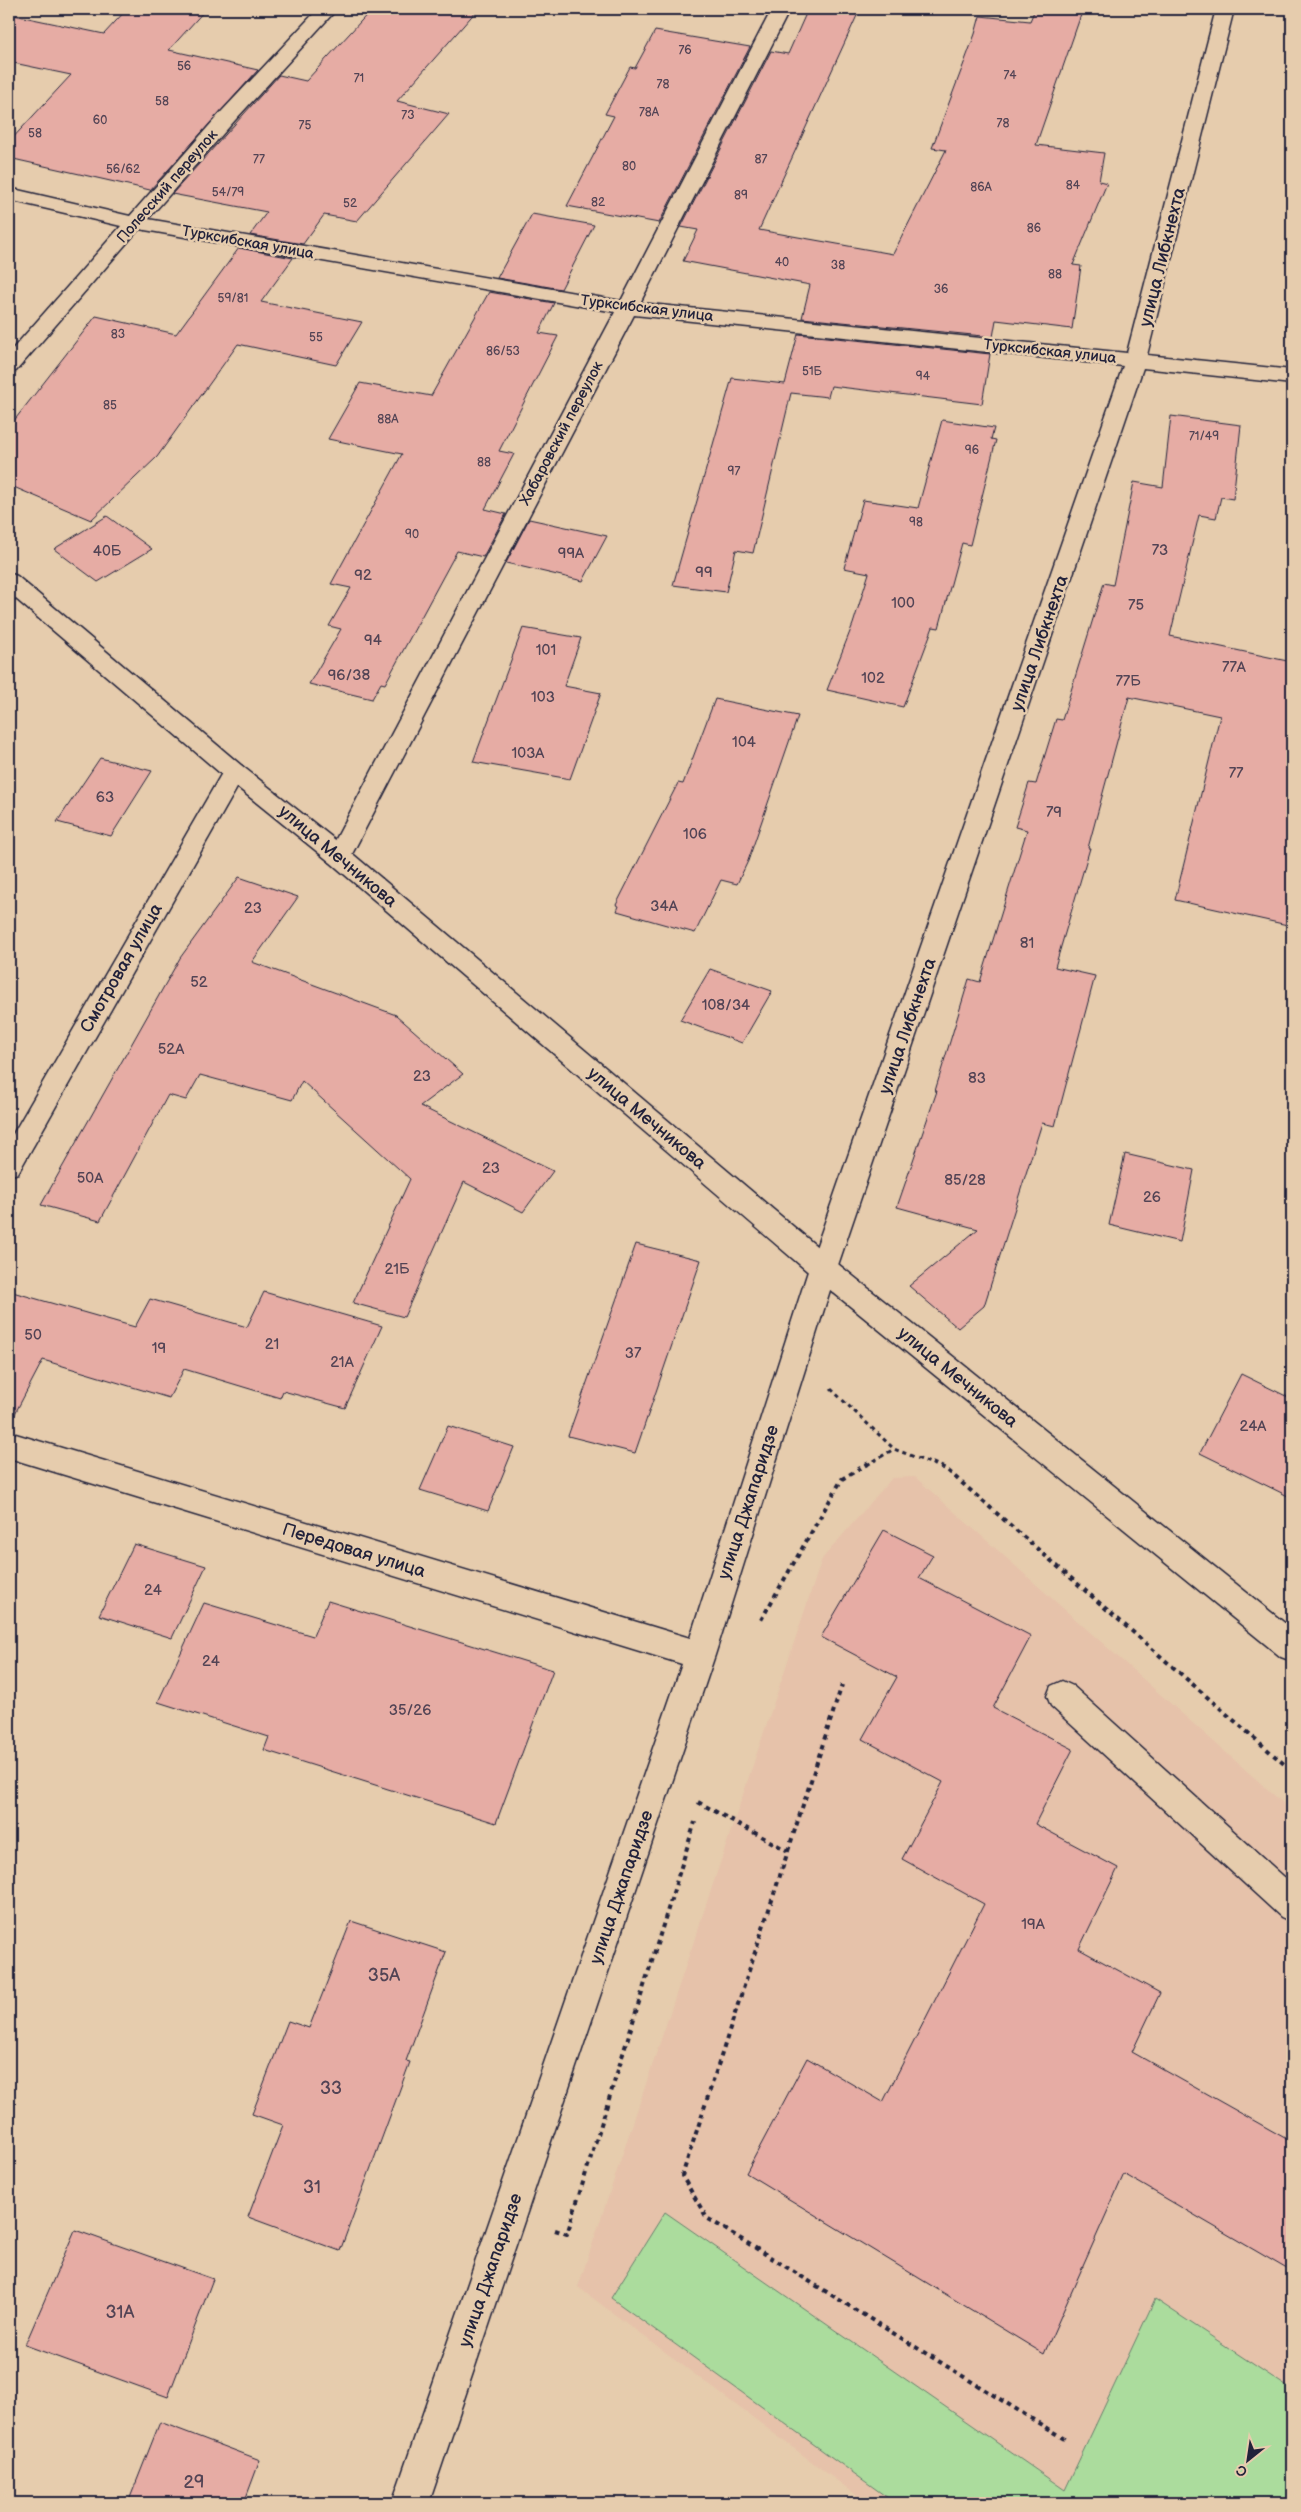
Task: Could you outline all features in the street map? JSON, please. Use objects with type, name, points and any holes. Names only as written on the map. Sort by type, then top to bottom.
[{"type":"street","name":"Полесский переулок","points":[[9,366],[229,116],[328,9]]},
{"type":"street","name":"Хабаровский переулок","points":[[339,856],[627,308],[781,9]]},
{"type":"street","name":"улица Либкнехта","points":[[823,1268],[1136,359],[1225,9]]},
{"type":"street","name":"Турксибская улица","points":[[9,194],[136,223],[627,308],[1136,359],[1292,377]]},
{"type":"street","name":"улица Мечникова","points":[[9,581],[234,772],[339,856],[823,1268],[1292,1647]]},
{"type":"street","name":"Смотровая улица","points":[[9,1165],[234,772]]},
{"type":"street","name":"улица Джапаридзе","points":[[411,2503],[700,1655],[823,1268]]},
{"type":"street","name":"Передовая улица","points":[[9,1445],[700,1655]]},
{"type":"street","points":[[1062,1696],[1292,1906]]},
{"type":"path","points":[[795,1355],[894,1449],[946,1469],[1292,1771]]},
{"type":"path","points":[[758,1626],[842,1479],[894,1449]]},
{"type":"path","points":[[842,1685],[682,2176],[707,2218],[1066,2440]]},
{"type":"path","points":[[655,1788],[700,1803],[788,1850]]},
{"type":"path","points":[[510,2214],[567,2234],[703,1794]]},
{"type":"shaded area","points":[[915,1477],[1292,1811],[1292,2503],[867,2503],[578,2287],[822,1559],[892,1478]]},
{"type":"green space","points":[[665,2212],[1065,2490],[1155,2299],[1292,2390],[1292,2503],[895,2503],[611,2298]]},
{"type":"building","points":[[127,9],[206,9],[169,50],[258,70],[150,190],[9,158],[9,142],[71,75],[9,62],[9,14],[104,34]]},
{"type":"building","points":[[372,9],[478,9],[397,101],[449,114],[357,221],[324,215],[303,244],[250,235],[267,212],[172,194],[279,75],[306,81]]},
{"type":"building","points":[[808,9],[860,9],[759,230],[893,254],[946,150],[932,148],[980,16],[1030,21],[1035,9],[1083,9],[1036,145],[1104,153],[1099,181],[1107,183],[1073,265],[1081,266],[1072,329],[996,320],[993,337],[802,318],[810,285],[683,261],[698,230],[681,227],[771,51],[788,54]]},
{"type":"building","points":[[655,31],[750,47],[659,223],[567,206],[614,116],[605,114],[630,67],[635,68]]},
{"type":"building","points":[[532,214],[594,225],[561,289],[497,278]]},
{"type":"building","points":[[239,248],[293,258],[261,302],[362,322],[336,365],[238,344],[157,457],[91,520],[9,485],[9,427],[96,316],[176,334]]},
{"type":"building","points":[[489,292],[554,303],[539,333],[558,336],[499,451],[514,454],[485,509],[506,514],[483,557],[457,551],[385,684],[381,683],[372,699],[309,684],[341,629],[329,626],[351,588],[331,584],[402,454],[328,439],[360,383],[431,396]]},
{"type":"building","points":[[798,334],[990,354],[982,404],[831,386],[828,397],[791,393],[753,553],[736,550],[726,592],[673,585],[732,378],[785,384]]},
{"type":"building","points":[[1171,416],[1241,425],[1233,499],[1221,497],[1216,518],[1199,515],[1170,636],[1292,662],[1292,926],[1175,900],[1220,716],[1129,697],[1088,848],[1090,848],[1055,967],[1095,976],[1055,1126],[1042,1123],[984,1306],[958,1328],[909,1286],[978,1229],[897,1207],[937,1091],[935,1091],[969,979],[980,982],[1027,830],[1015,827],[1029,783],[1036,784],[1056,719],[1062,720],[1104,583],[1113,585],[1134,482],[1163,487]]},
{"type":"building","points":[[942,420],[994,428],[991,439],[996,440],[970,545],[962,543],[939,628],[933,627],[903,707],[827,690],[853,624],[869,573],[844,568],[863,500],[918,508]]},
{"type":"building","points":[[107,516],[152,549],[98,582],[54,549]]},
{"type":"building","points":[[529,519],[607,536],[583,581],[506,563]]},
{"type":"building","points":[[523,628],[581,638],[564,686],[601,693],[570,779],[473,762]]},
{"type":"building","points":[[715,699],[798,716],[748,861],[737,884],[721,880],[695,933],[617,911],[619,906],[616,905],[678,783],[683,784]]},
{"type":"building","points":[[100,758],[152,771],[111,836],[57,822]]},
{"type":"building","points":[[239,877],[298,897],[252,962],[396,1015],[463,1074],[420,1106],[553,1171],[523,1212],[464,1182],[404,1317],[353,1303],[410,1179],[302,1081],[292,1100],[200,1075],[186,1100],[168,1095],[100,1221],[41,1205],[180,958]]},
{"type":"building","points":[[710,969],[772,991],[742,1043],[680,1020]]},
{"type":"building","points":[[1125,1154],[1194,1170],[1180,1242],[1109,1225]]},
{"type":"building","points":[[636,1244],[701,1260],[635,1453],[568,1436]]},
{"type":"building","points":[[9,1291],[135,1327],[150,1299],[247,1327],[264,1292],[382,1326],[345,1408],[283,1391],[280,1398],[184,1369],[169,1398],[43,1360],[9,1425]]},
{"type":"building","points":[[1241,1374],[1292,1399],[1292,1498],[1200,1453]]},
{"type":"building","points":[[448,1426],[514,1447],[488,1511],[420,1490]]},
{"type":"building","points":[[884,1530],[933,1555],[919,1578],[1031,1636],[993,1708],[1073,1749],[1035,1824],[1118,1868],[1079,1949],[1160,1993],[1132,2052],[1292,2142],[1292,2272],[1124,2174],[1044,2354],[746,2173],[807,2058],[883,2102],[984,1904],[902,1859],[943,1782],[862,1739],[897,1677],[821,1637]]},
{"type":"building","points":[[134,1544],[206,1566],[172,1638],[99,1615]]},
{"type":"building","points":[[328,1601],[553,1670],[496,1823],[264,1750],[269,1737],[158,1702],[204,1603],[313,1636]]},
{"type":"building","points":[[351,1921],[446,1952],[406,2061],[410,2062],[340,2251],[248,2217],[283,2125],[252,2114],[288,2021],[309,2028]]},
{"type":"building","points":[[75,2230],[213,2279],[168,2397],[25,2345]]},
{"type":"building","points":[[160,2422],[260,2460],[244,2503],[128,2503]]}]
